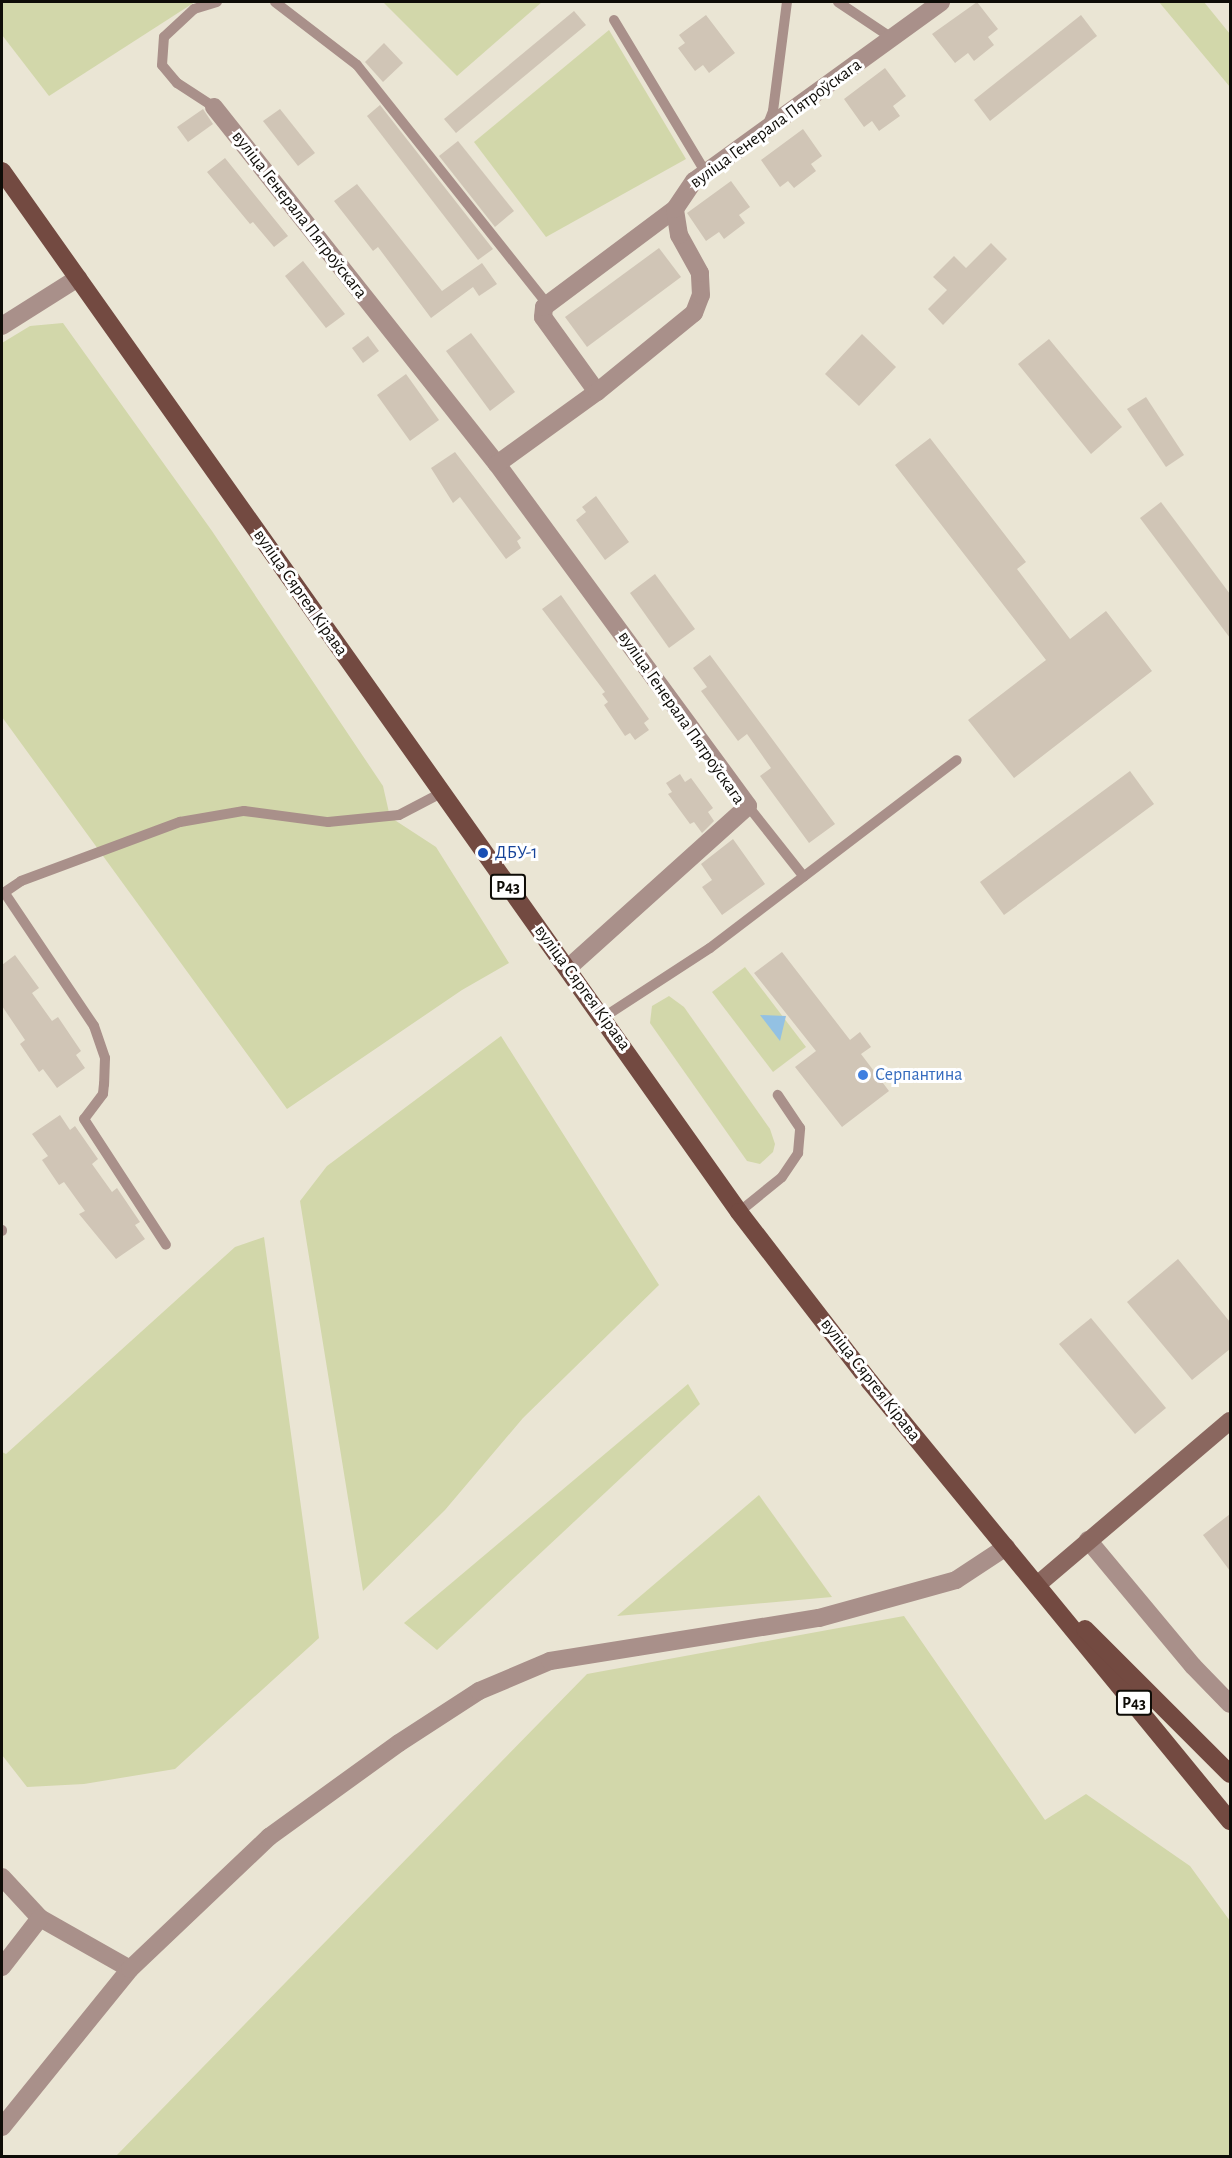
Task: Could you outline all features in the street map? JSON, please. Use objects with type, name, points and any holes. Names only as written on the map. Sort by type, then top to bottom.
[{"type":"main road","name":"вуліца Сяргея Кірава","points":[[2,171],[739,1212],[870,1382],[1230,1821]]},
{"type":"main road","name":"вуліца Сяргея Кірава","points":[[1037,1585],[1140,1680],[1230,1774]]},
{"type":"street","name":"вуліца Генерала Пятроўскага","points":[[547,304],[675,209],[683,193],[706,173],[941,2]]},
{"type":"street","name":"вуліца Генерала Пятроўскага","points":[[213,107],[497,464],[748,806],[568,968]]},
{"type":"street","points":[[497,464],[597,392],[687,321],[698,306],[700,273],[679,235],[675,209]]},
{"type":"street","points":[[2,326],[78,278]]},
{"type":"street","points":[[547,304],[543,317],[597,392]]},
{"type":"street","points":[[1037,1585],[1230,1421]]},
{"type":"street","points":[[1088,1540],[1193,1666],[1230,1704]]},
{"type":"street","points":[[2,2127],[130,1969],[283,1825],[451,1707],[514,1673],[587,1654],[819,1618],[956,1581],[1006,1547]]},
{"type":"street","points":[[2,1877],[40,1918],[130,1969]]},
{"type":"street","points":[[2,1967],[40,1918]]},
{"type":"lane","points":[[213,107],[177,83],[162,65],[164,38],[194,9],[217,2]]},
{"type":"lane","points":[[275,2],[357,65],[547,304]]},
{"type":"lane","points":[[766,130],[773,111],[787,2]]},
{"type":"lane","points":[[838,2],[892,38]]},
{"type":"lane","points":[[614,20],[706,173]]},
{"type":"lane","points":[[603,1017],[710,948],[957,760]]},
{"type":"lane","points":[[166,1245],[84,1119],[103,1094],[105,1058],[97,1031],[3,893],[71,860],[180,822],[244,811],[328,822],[399,815],[441,793]]},
{"type":"lane","points":[[748,806],[804,877]]},
{"type":"lane","points":[[739,1212],[782,1177],[798,1154],[800,1128],[778,1095]]},
{"type":"green space","points":[[2,2],[195,2],[49,96],[2,35]]},
{"type":"green space","points":[[383,2],[542,2],[457,76]]},
{"type":"green space","points":[[1159,2],[1204,2],[1230,34],[1230,87]]},
{"type":"green space","points":[[609,30],[686,159],[546,237],[474,142]]},
{"type":"green space","points":[[63,323],[212,531],[383,786],[390,817],[436,847],[509,963],[462,990],[287,1109],[2,717],[2,343],[30,326]]},
{"type":"green space","points":[[745,967],[806,1047],[773,1072],[712,992]]},
{"type":"green space","points":[[669,996],[684,1007],[770,1129],[775,1144],[773,1152],[760,1164],[747,1161],[650,1023],[652,1006]]},
{"type":"green space","points":[[501,1036],[659,1285],[523,1418],[445,1510],[363,1591],[300,1201],[327,1166]]},
{"type":"green space","points":[[264,1237],[319,1638],[175,1769],[84,1784],[27,1787],[2,1755],[2,1452],[6,1454],[235,1247]]},
{"type":"green space","points":[[688,1384],[700,1404],[437,1650],[404,1623]]},
{"type":"green space","points":[[759,1495],[832,1597],[617,1616]]},
{"type":"green space","points":[[904,1616],[1045,1820],[1086,1794],[1190,1866],[1230,1921],[1230,2156],[116,2156],[587,1674]]},
{"type":"water","points":[[760,1015],[786,1016],[780,1041]]},
{"type":"building","points":[[977,2],[998,29],[988,37],[994,45],[974,61],[968,53],[955,63],[932,34]]},
{"type":"building","points":[[574,11],[586,25],[456,133],[444,119]]},
{"type":"building","points":[[706,15],[735,53],[709,73],[703,65],[695,71],[678,48],[685,43],[679,35]]},
{"type":"building","points":[[1081,15],[1097,36],[990,121],[974,100]]},
{"type":"building","points":[[384,43],[403,63],[383,82],[365,62]]},
{"type":"building","points":[[885,68],[906,96],[893,106],[900,116],[879,131],[872,121],[864,127],[844,99]]},
{"type":"building","points":[[380,105],[493,249],[478,260],[367,116]]},
{"type":"building","points":[[203,109],[213,124],[188,142],[177,127]]},
{"type":"building","points":[[280,109],[315,153],[298,166],[263,121]]},
{"type":"building","points":[[803,129],[822,156],[811,164],[816,171],[794,188],[788,181],[780,187],[761,160]]},
{"type":"building","points":[[458,141],[514,211],[495,227],[439,156]]},
{"type":"building","points":[[225,158],[288,236],[274,247],[253,222],[250,224],[207,172]]},
{"type":"building","points":[[731,181],[750,207],[739,215],[745,223],[724,239],[719,232],[706,241],[687,213]]},
{"type":"building","points":[[357,184],[442,291],[482,263],[497,284],[479,296],[473,287],[431,318],[378,247],[373,251],[334,201]]},
{"type":"building","points":[[991,243],[1007,259],[943,325],[928,309],[947,290],[933,277],[954,256],[966,268]]},
{"type":"building","points":[[659,248],[681,277],[587,347],[565,317]]},
{"type":"building","points":[[303,261],[345,314],[326,328],[285,276]]},
{"type":"building","points":[[471,333],[515,392],[490,411],[446,351]]},
{"type":"building","points":[[862,334],[896,367],[859,406],[825,374]]},
{"type":"building","points":[[368,336],[379,351],[363,363],[352,348]]},
{"type":"building","points":[[1049,339],[1122,427],[1091,454],[1018,364]]},
{"type":"building","points":[[406,374],[439,420],[410,441],[377,395]]},
{"type":"building","points":[[1146,397],[1184,455],[1166,467],[1127,409]]},
{"type":"building","points":[[930,438],[1026,562],[1017,569],[1070,639],[1106,611],[1152,671],[1014,778],[968,720],[1046,660],[895,465]]},
{"type":"building","points":[[455,452],[521,538],[517,541],[521,548],[506,559],[460,497],[453,503],[431,468]]},
{"type":"building","points":[[596,496],[629,542],[605,560],[576,520],[586,512],[582,507]]},
{"type":"building","points":[[1161,502],[1230,594],[1230,638],[1140,518]]},
{"type":"building","points":[[655,574],[695,629],[669,648],[630,593]]},
{"type":"building","points":[[561,595],[649,719],[644,723],[649,730],[635,740],[630,733],[625,736],[604,705],[608,702],[602,694],[605,692],[542,609]]},
{"type":"building","points":[[710,655],[835,824],[809,843],[760,776],[771,768],[747,734],[738,741],[701,691],[707,687],[693,668]]},
{"type":"building","points":[[1130,771],[1154,804],[1004,915],[980,882]]},
{"type":"building","points":[[680,774],[685,782],[691,778],[713,808],[708,812],[714,821],[702,833],[694,822],[690,824],[668,794],[672,792],[666,783]]},
{"type":"building","points":[[733,839],[765,884],[722,915],[702,887],[712,880],[701,864]]},
{"type":"building","points":[[782,952],[850,1040],[860,1032],[871,1047],[861,1054],[889,1091],[842,1127],[795,1067],[816,1051],[754,973]]},
{"type":"building","points":[[15,955],[39,988],[32,993],[52,1021],[58,1017],[81,1051],[76,1055],[85,1068],[57,1088],[43,1069],[39,1072],[20,1044],[25,1040],[2,1006],[2,965]]},
{"type":"building","points":[[60,1115],[70,1130],[75,1126],[98,1159],[92,1164],[112,1192],[117,1188],[140,1222],[135,1225],[145,1239],[116,1259],[79,1214],[85,1211],[64,1182],[59,1185],[42,1160],[48,1156],[32,1134]]},
{"type":"building","points":[[1178,1259],[1230,1322],[1230,1349],[1192,1380],[1127,1302]]},
{"type":"building","points":[[1091,1318],[1166,1408],[1135,1434],[1059,1344]]},
{"type":"building","points":[[1230,1514],[1230,1571],[1203,1535]]},
{"type":"place","name":"ДБУ-1","points":[[483,853]]},
{"type":"place","name":"Серпантина","points":[[863,1075]]}]
